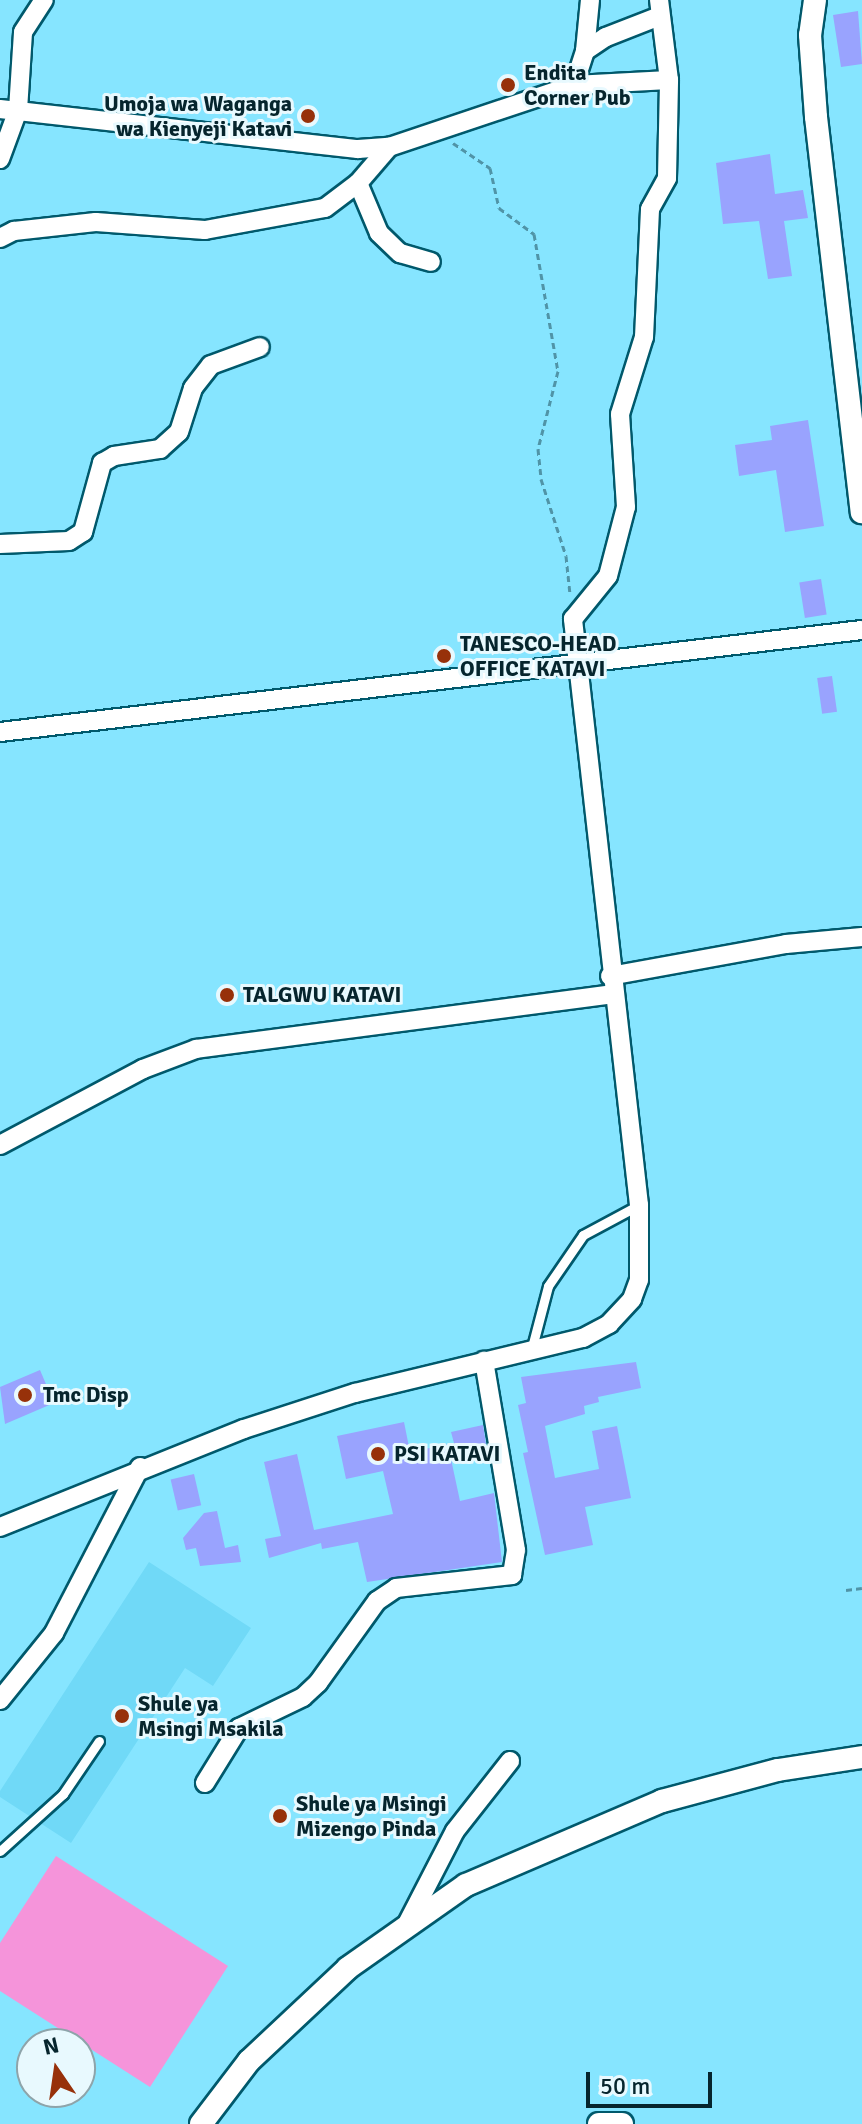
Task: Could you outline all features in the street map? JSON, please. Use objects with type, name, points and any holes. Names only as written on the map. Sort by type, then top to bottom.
[{"type":"street","points":[[0,159],[23,32],[44,0]]},
{"type":"street","points":[[574,85],[585,51],[590,0]]},
{"type":"street","points":[[815,0],[810,35],[816,117],[862,512]]},
{"type":"street","points":[[0,1527],[140,1467],[355,1393],[583,1338],[624,1310],[639,1280],[639,1205],[574,663],[573,619],[608,576],[626,507],[620,414],[644,337],[650,209],[666,185],[669,80],[659,8],[585,51]]},
{"type":"street","points":[[9,109],[358,149],[389,147],[574,85],[669,80]]},
{"type":"street","points":[[0,238],[24,229],[96,222],[205,230],[265,222],[325,208],[358,183],[389,147]]},
{"type":"street","points":[[358,183],[379,233],[400,253],[431,262]]},
{"type":"street","points":[[0,544],[69,541],[83,532],[102,463],[114,456],[160,449],[179,432],[193,388],[211,365],[260,347]]},
{"type":"street","points":[[0,732],[862,630]]},
{"type":"street","points":[[0,1145],[143,1069],[196,1049],[611,985],[786,944],[862,937]]},
{"type":"street","points":[[205,1783],[239,1728],[311,1690],[377,1601],[396,1588],[512,1575],[516,1550],[484,1361]]},
{"type":"street","points":[[0,1700],[54,1633],[140,1467]]},
{"type":"street","points":[[201,2124],[249,2061],[348,1968],[408,1922],[529,1854],[662,1801],[778,1770],[862,1757]]},
{"type":"street","points":[[408,1922],[455,1831],[510,1761]]},
{"type":"street","points":[[599,2124],[622,2124]]},
{"type":"lane","points":[[531,1351],[548,1286],[583,1235],[639,1205]]},
{"type":"lane","points":[[0,1851],[63,1794],[99,1741]]},
{"type":"path","points":[[436,129],[490,168],[499,208],[534,234],[558,371],[538,449],[541,479],[566,556],[573,619]]},
{"type":"path","points":[[846,1590],[862,1588]]},
{"type":"shaded area","points":[[149,1562],[251,1628],[213,1686],[185,1668],[71,1843],[0,1797],[0,1791]]},
{"type":"shaded area","points":[[56,1856],[228,1966],[150,2087],[96,2052],[96,2028],[58,2028],[0,1991],[0,1943]]},
{"type":"building","points":[[858,11],[862,64],[841,67],[833,15]]},
{"type":"building","points":[[770,154],[775,194],[803,190],[808,218],[784,221],[792,276],[768,279],[759,221],[723,224],[716,163]]},
{"type":"building","points":[[808,420],[824,526],[785,532],[776,470],[739,476],[735,445],[772,440],[770,426]]},
{"type":"building","points":[[821,579],[827,615],[805,618],[799,582]]},
{"type":"building","points":[[832,676],[837,712],[822,714],[817,678]]},
{"type":"building","points":[[636,1362],[641,1388],[598,1397],[599,1402],[584,1406],[585,1414],[545,1426],[555,1478],[599,1469],[592,1431],[617,1426],[631,1498],[585,1507],[593,1545],[545,1555],[523,1453],[528,1452],[518,1405],[526,1403],[521,1377]]},
{"type":"building","name":"Tmc Disp","points":[[40,1370],[54,1403],[5,1424],[0,1387]]},
{"type":"building","points":[[404,1422],[410,1452],[454,1443],[451,1432],[483,1425],[487,1451],[451,1459],[460,1501],[494,1493],[502,1562],[367,1582],[358,1542],[322,1549],[321,1543],[269,1558],[265,1539],[281,1536],[264,1462],[297,1454],[314,1530],[393,1514],[383,1471],[346,1479],[337,1436]]},
{"type":"building","points":[[194,1474],[201,1505],[178,1511],[171,1479]]},
{"type":"building","points":[[217,1511],[225,1548],[238,1545],[241,1562],[200,1566],[196,1548],[186,1550],[183,1538],[204,1513]]},
{"type":"place","name":"Endita Corner Pub","points":[[508,85]]},
{"type":"place","name":"Umoja wa Waganga wa Kienyeji Katavi","points":[[308,116]]},
{"type":"place","name":"TANESCO-HEAD OFFICE KATAVI","points":[[444,656]]},
{"type":"place","name":"TALGWU KATAVI","points":[[227,995]]},
{"type":"place","name":"Tmc Disp","points":[[25,1395]]},
{"type":"place","name":"PSI KATAVI","points":[[378,1454]]},
{"type":"place","name":"Shule ya Msingi Msakila","points":[[122,1716]]},
{"type":"place","name":"Shule ya Msingi Mizengo Pinda","points":[[280,1816]]}]
